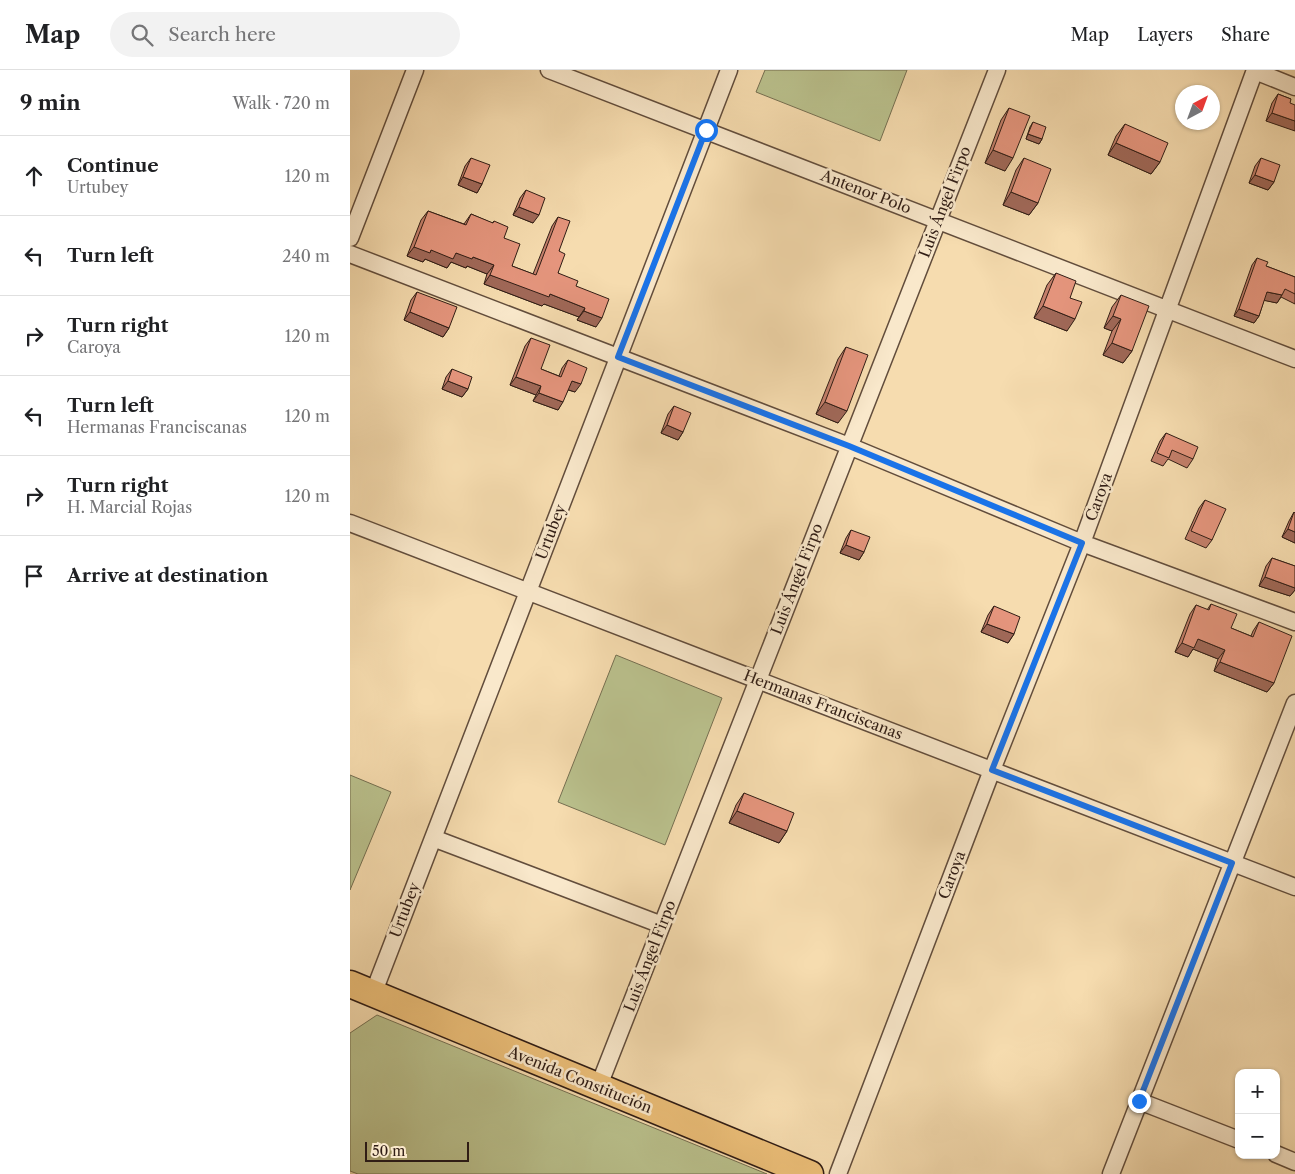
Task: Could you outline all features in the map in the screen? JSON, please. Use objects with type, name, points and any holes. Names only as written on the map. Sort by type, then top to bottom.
[{"type":"main road","name":"Avenida Constitución","points":[[356,989],[810,1174]]},
{"type":"street","points":[[350,238],[416,70]]},
{"type":"street","name":"Antenor Polo","points":[[549,70],[1295,358]]},
{"type":"street","name":"Urtubey","points":[[356,989],[433,838],[729,70]]},
{"type":"street","name":"Luis Ángel Firpo","points":[[598,1088],[997,70]]},
{"type":"street","points":[[1255,71],[1295,88]]},
{"type":"street","name":"Caroya","points":[[838,1174],[992,770],[1082,543],[1255,71]]},
{"type":"street","points":[[350,254],[849,446],[1082,543],[1295,622]]},
{"type":"street","name":"Hermanas Franciscanas","points":[[350,523],[1295,887]]},
{"type":"street","points":[[1111,1174],[1295,703]]},
{"type":"street","points":[[433,838],[662,925]]},
{"type":"street","points":[[1139,1101],[1235,1138]]},
{"type":"street","points":[[1280,1156],[1295,1162]]},
{"type":"green space","points":[[765,70],[907,70],[880,141],[756,92]]},
{"type":"green space","points":[[616,655],[722,698],[665,845],[558,802]]},
{"type":"green space","points":[[350,775],[391,792],[350,890]]},
{"type":"green space","points":[[377,1015],[767,1174],[358,1174],[350,1171],[350,1033]]},
{"type":"building","points":[[1278,94],[1291,99],[1290,103],[1295,105],[1295,121],[1272,113]]},
{"type":"building","points":[[1009,108],[1030,116],[1013,158],[993,150]]},
{"type":"building","points":[[1033,122],[1046,127],[1042,139],[1028,134]]},
{"type":"building","points":[[1125,124],[1168,143],[1160,162],[1116,143]]},
{"type":"building","points":[[471,158],[490,165],[482,184],[463,177]]},
{"type":"building","points":[[1024,158],[1051,169],[1038,203],[1011,192]]},
{"type":"building","points":[[1261,158],[1280,165],[1274,182],[1255,175]]},
{"type":"building","points":[[526,190],[545,198],[539,215],[519,207]]},
{"type":"building","points":[[428,211],[466,225],[471,214],[508,227],[504,238],[520,244],[512,266],[536,275],[558,217],[570,221],[559,251],[565,254],[558,273],[578,281],[576,286],[609,299],[602,318],[584,311],[585,308],[550,294],[549,297],[490,275],[494,265],[473,257],[472,259],[456,253],[453,259],[431,250],[430,253],[414,247]]},
{"type":"building","points":[[1257,258],[1268,262],[1266,266],[1295,277],[1295,294],[1285,289],[1282,295],[1267,292],[1259,316],[1239,309]]},
{"type":"building","points":[[1056,273],[1076,281],[1070,298],[1082,302],[1075,319],[1043,306]]},
{"type":"building","points":[[417,292],[457,307],[449,328],[410,312]]},
{"type":"building","points":[[1121,295],[1149,306],[1132,351],[1112,343],[1121,319],[1113,316]]},
{"type":"building","points":[[531,338],[550,345],[541,369],[561,377],[568,360],[587,368],[581,384],[572,381],[563,402],[539,393],[541,386],[516,377]]},
{"type":"building","points":[[846,347],[868,355],[847,411],[825,402]]},
{"type":"building","points":[[452,369],[472,377],[468,389],[448,381]]},
{"type":"building","points":[[674,406],[691,413],[683,432],[667,425]]},
{"type":"building","points":[[1166,433],[1198,447],[1193,459],[1172,450],[1169,458],[1157,453]]},
{"type":"building","points":[[1205,500],[1226,509],[1212,540],[1191,531]]},
{"type":"building","points":[[1295,513],[1295,532],[1288,529]]},
{"type":"building","points":[[851,530],[870,537],[864,552],[846,545]]},
{"type":"building","points":[[1272,558],[1295,566],[1295,588],[1265,577]]},
{"type":"building","points":[[1211,604],[1237,614],[1231,628],[1253,637],[1259,622],[1292,636],[1274,683],[1220,662],[1225,650],[1198,639],[1194,648],[1182,643],[1196,605],[1209,610]]},
{"type":"building","points":[[994,606],[1020,617],[1014,634],[987,624]]},
{"type":"building","points":[[744,793],[794,813],[787,831],[737,811]]},
{"type":"route","points":[[706,130],[618,357],[849,446],[1082,543],[992,770],[1232,863],[1139,1101]]}]
